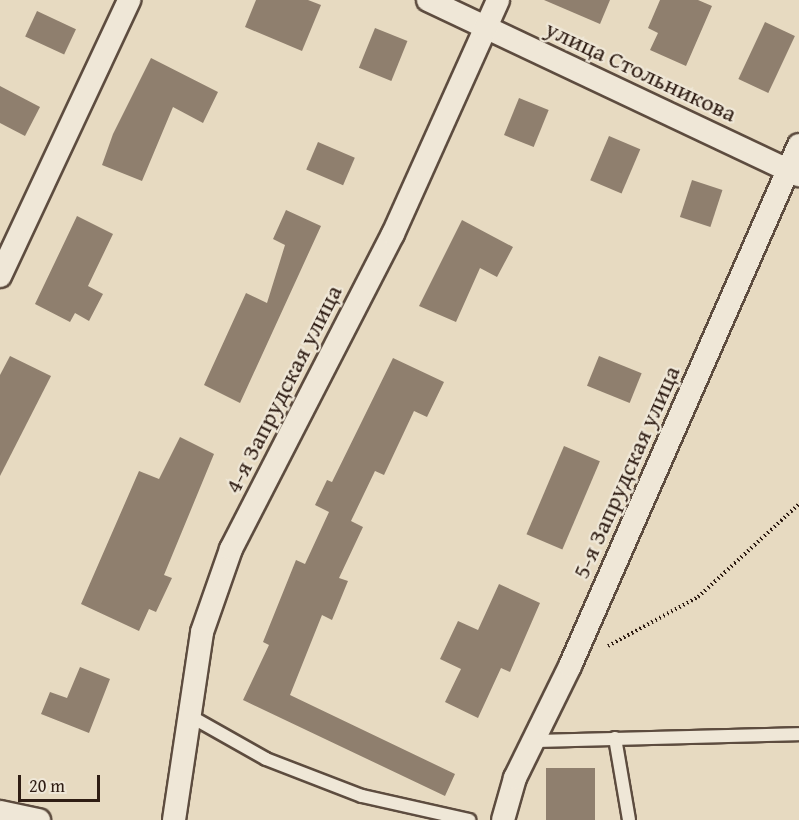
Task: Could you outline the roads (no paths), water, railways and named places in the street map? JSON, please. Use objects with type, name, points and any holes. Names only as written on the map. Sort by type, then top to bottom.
[{"type":"street","points":[[0,276],[129,0]]},
{"type":"street","name":"улица Стольникова","points":[[428,0],[793,172]]},
{"type":"street","name":"4-я Запрудская улица","points":[[174,820],[202,632],[231,549],[393,234],[498,0]]},
{"type":"street","name":"5-я Запрудская улица","points":[[502,820],[515,778],[570,666],[793,172],[799,145]]},
{"type":"street","points":[[4,815],[39,820]]},
{"type":"lane","points":[[190,716],[266,759],[362,796],[469,820]]},
{"type":"lane","points":[[533,741],[799,734]]},
{"type":"lane","points":[[615,738],[629,820]]}]
